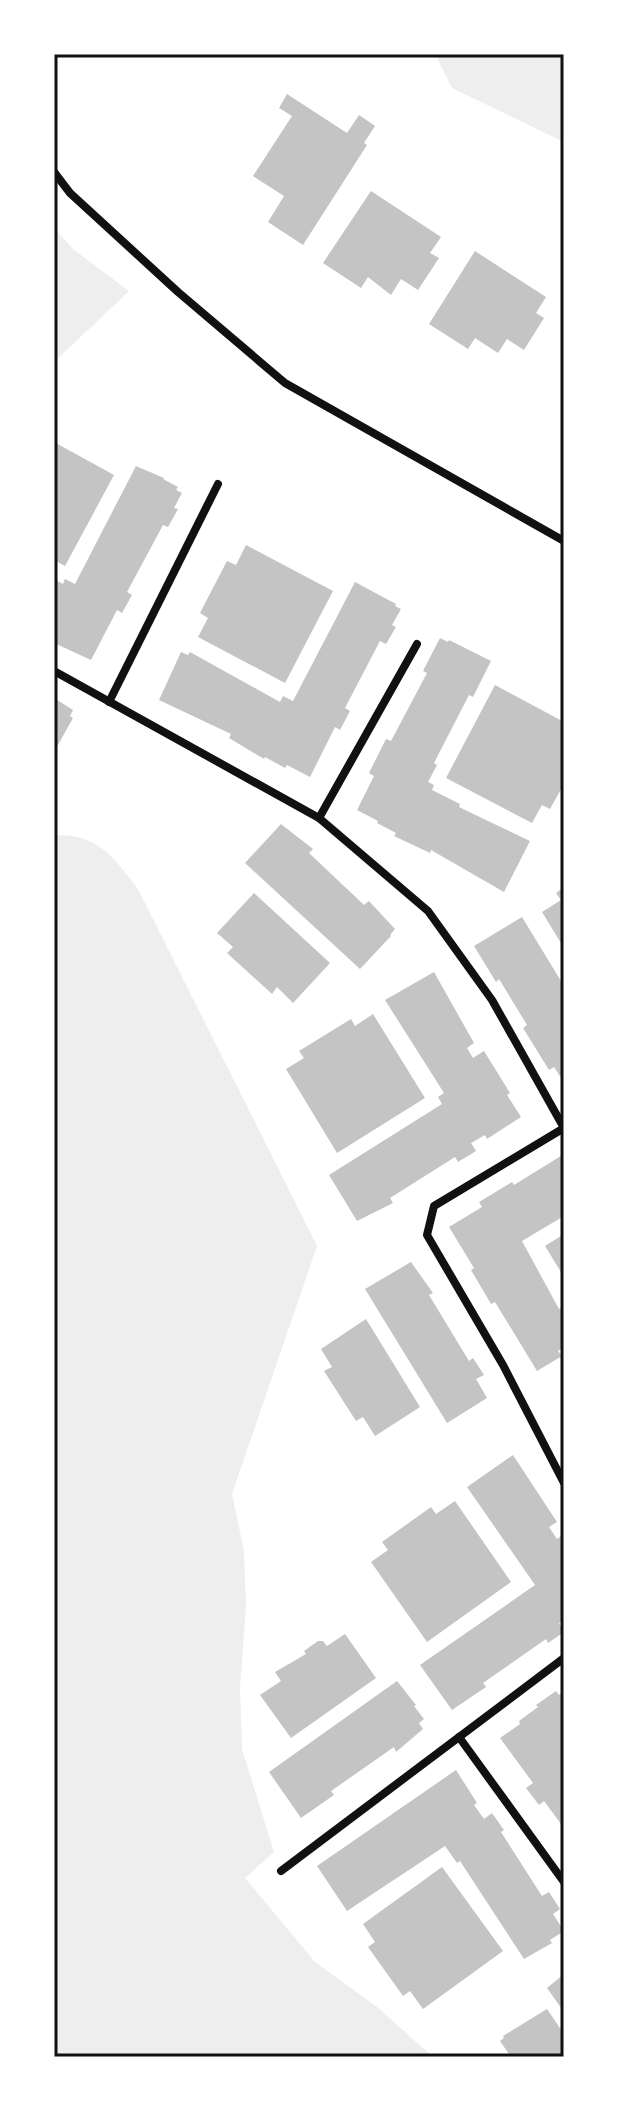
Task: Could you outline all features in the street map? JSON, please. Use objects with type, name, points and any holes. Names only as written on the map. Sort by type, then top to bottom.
[{"type":"street","points":[[54,172],[70,193],[167,282],[285,383],[564,541]]},
{"type":"street","points":[[109,702],[218,484]]},
{"type":"street","points":[[319,818],[417,644]]},
{"type":"street","points":[[54,671],[319,818],[428,911],[492,1000],[564,1128],[434,1206],[427,1235],[503,1365],[564,1483]]},
{"type":"street","points":[[281,1871],[564,1658]]},
{"type":"street","points":[[459,1737],[564,1882]]},
{"type":"shaded area","points":[[435,54],[564,54],[564,142],[452,88]]},
{"type":"shaded area","points":[[54,228],[73,249],[129,291],[54,362]]},
{"type":"shaded area","points":[[54,835],[94,843],[112,858],[138,889],[317,1246],[232,1494],[244,1551],[246,1606],[240,1688],[242,1749],[274,1852],[245,1878],[315,1962],[377,2007],[433,2057],[54,2057]]},
{"type":"building","points":[[287,94],[347,133],[359,115],[375,126],[364,143],[367,145],[303,245],[268,222],[284,196],[253,176],[292,116],[279,108]]},
{"type":"building","points":[[371,191],[441,237],[430,253],[439,258],[418,290],[401,279],[391,295],[368,277],[361,288],[323,263]]},
{"type":"building","points":[[475,251],[546,297],[536,313],[544,318],[524,350],[507,339],[498,353],[475,338],[468,349],[429,324]]},
{"type":"building","points":[[54,442],[114,475],[65,566],[54,560]]},
{"type":"building","points":[[136,466],[164,478],[182,493],[168,527],[163,525],[127,592],[132,595],[122,613],[117,610],[91,660],[54,643],[54,579],[63,584],[65,579],[75,584]]},
{"type":"building","points":[[246,545],[333,591],[285,683],[198,637],[208,618],[200,613],[227,561],[236,565]]},
{"type":"building","points":[[355,582],[401,609],[392,625],[396,627],[386,644],[380,641],[345,708],[350,711],[340,730],[335,727],[310,777],[287,765],[285,768],[264,759],[229,738],[231,734],[159,700],[181,652],[188,655],[190,652],[280,702],[283,696],[293,701]]},
{"type":"building","points":[[440,638],[491,661],[473,697],[469,695],[434,763],[437,765],[428,782],[434,785],[432,790],[460,804],[459,807],[530,841],[504,892],[431,850],[430,853],[394,836],[396,833],[357,810],[374,776],[369,773],[386,739],[391,741],[427,673],[423,671]]},
{"type":"building","points":[[495,685],[564,722],[564,784],[550,809],[542,805],[532,823],[446,778]]},
{"type":"building","points":[[54,698],[73,710],[70,716],[73,718],[54,752]]},
{"type":"building","points":[[281,824],[313,849],[309,853],[364,905],[369,901],[395,929],[360,969],[245,863]]},
{"type":"building","points":[[564,887],[564,948],[542,912],[561,900],[556,893]]},
{"type":"building","points":[[254,893],[330,963],[293,1003],[277,987],[272,994],[227,953],[233,947],[217,933]]},
{"type":"building","points":[[522,917],[564,986],[564,1082],[554,1067],[549,1070],[523,1028],[527,1025],[474,946]]},
{"type":"building","points":[[434,972],[474,1043],[467,1048],[473,1058],[484,1051],[521,1117],[487,1139],[485,1135],[471,1143],[476,1151],[458,1162],[455,1157],[390,1198],[393,1203],[357,1221],[329,1175],[442,1104],[438,1097],[444,1093],[385,1000]]},
{"type":"building","points":[[373,1014],[425,1098],[337,1153],[286,1069],[304,1058],[299,1051],[351,1019],[355,1026]]},
{"type":"building","points":[[564,1154],[564,1216],[522,1241],[559,1309],[562,1307],[564,1310],[564,1347],[558,1351],[562,1356],[537,1371],[495,1302],[491,1304],[449,1227],[482,1207],[479,1202],[512,1182],[514,1185]]},
{"type":"building","points":[[564,1234],[564,1277],[545,1246]]},
{"type":"building","points":[[411,1262],[433,1293],[429,1295],[469,1361],[473,1358],[484,1375],[476,1379],[487,1398],[447,1423],[365,1289]]},
{"type":"building","points":[[366,1319],[420,1407],[375,1436],[363,1417],[356,1421],[324,1371],[332,1367],[321,1349]]},
{"type":"building","points":[[513,1455],[557,1522],[549,1527],[557,1539],[564,1534],[564,1620],[559,1623],[564,1632],[548,1643],[546,1639],[483,1683],[486,1687],[452,1710],[420,1665],[535,1585],[467,1487]]},
{"type":"building","points":[[455,1501],[511,1582],[427,1642],[371,1562],[388,1550],[382,1542],[431,1507],[436,1514]]},
{"type":"building","points":[[345,1634],[376,1678],[291,1738],[260,1695],[281,1681],[275,1672],[306,1654],[304,1651],[318,1641],[323,1641],[327,1646]]},
{"type":"building","points":[[397,1681],[424,1719],[419,1723],[423,1729],[396,1752],[394,1747],[331,1791],[334,1795],[301,1818],[269,1772]]},
{"type":"building","points":[[556,1691],[559,1695],[564,1691],[564,1828],[544,1801],[539,1805],[526,1788],[533,1783],[500,1738]]},
{"type":"building","points":[[456,1770],[484,1819],[492,1813],[542,1896],[549,1892],[560,1909],[553,1914],[564,1931],[550,1940],[552,1943],[524,1959],[460,1861],[457,1863],[445,1846],[347,1911],[317,1866]]},
{"type":"building","points":[[442,1867],[503,1951],[423,2009],[410,1991],[403,1996],[368,1947],[375,1942],[363,1924]]},
{"type":"building","points":[[564,1974],[564,2012],[547,1988]]},
{"type":"building","points":[[547,2009],[564,2034],[564,2057],[511,2057],[500,2041],[503,2036]]}]
